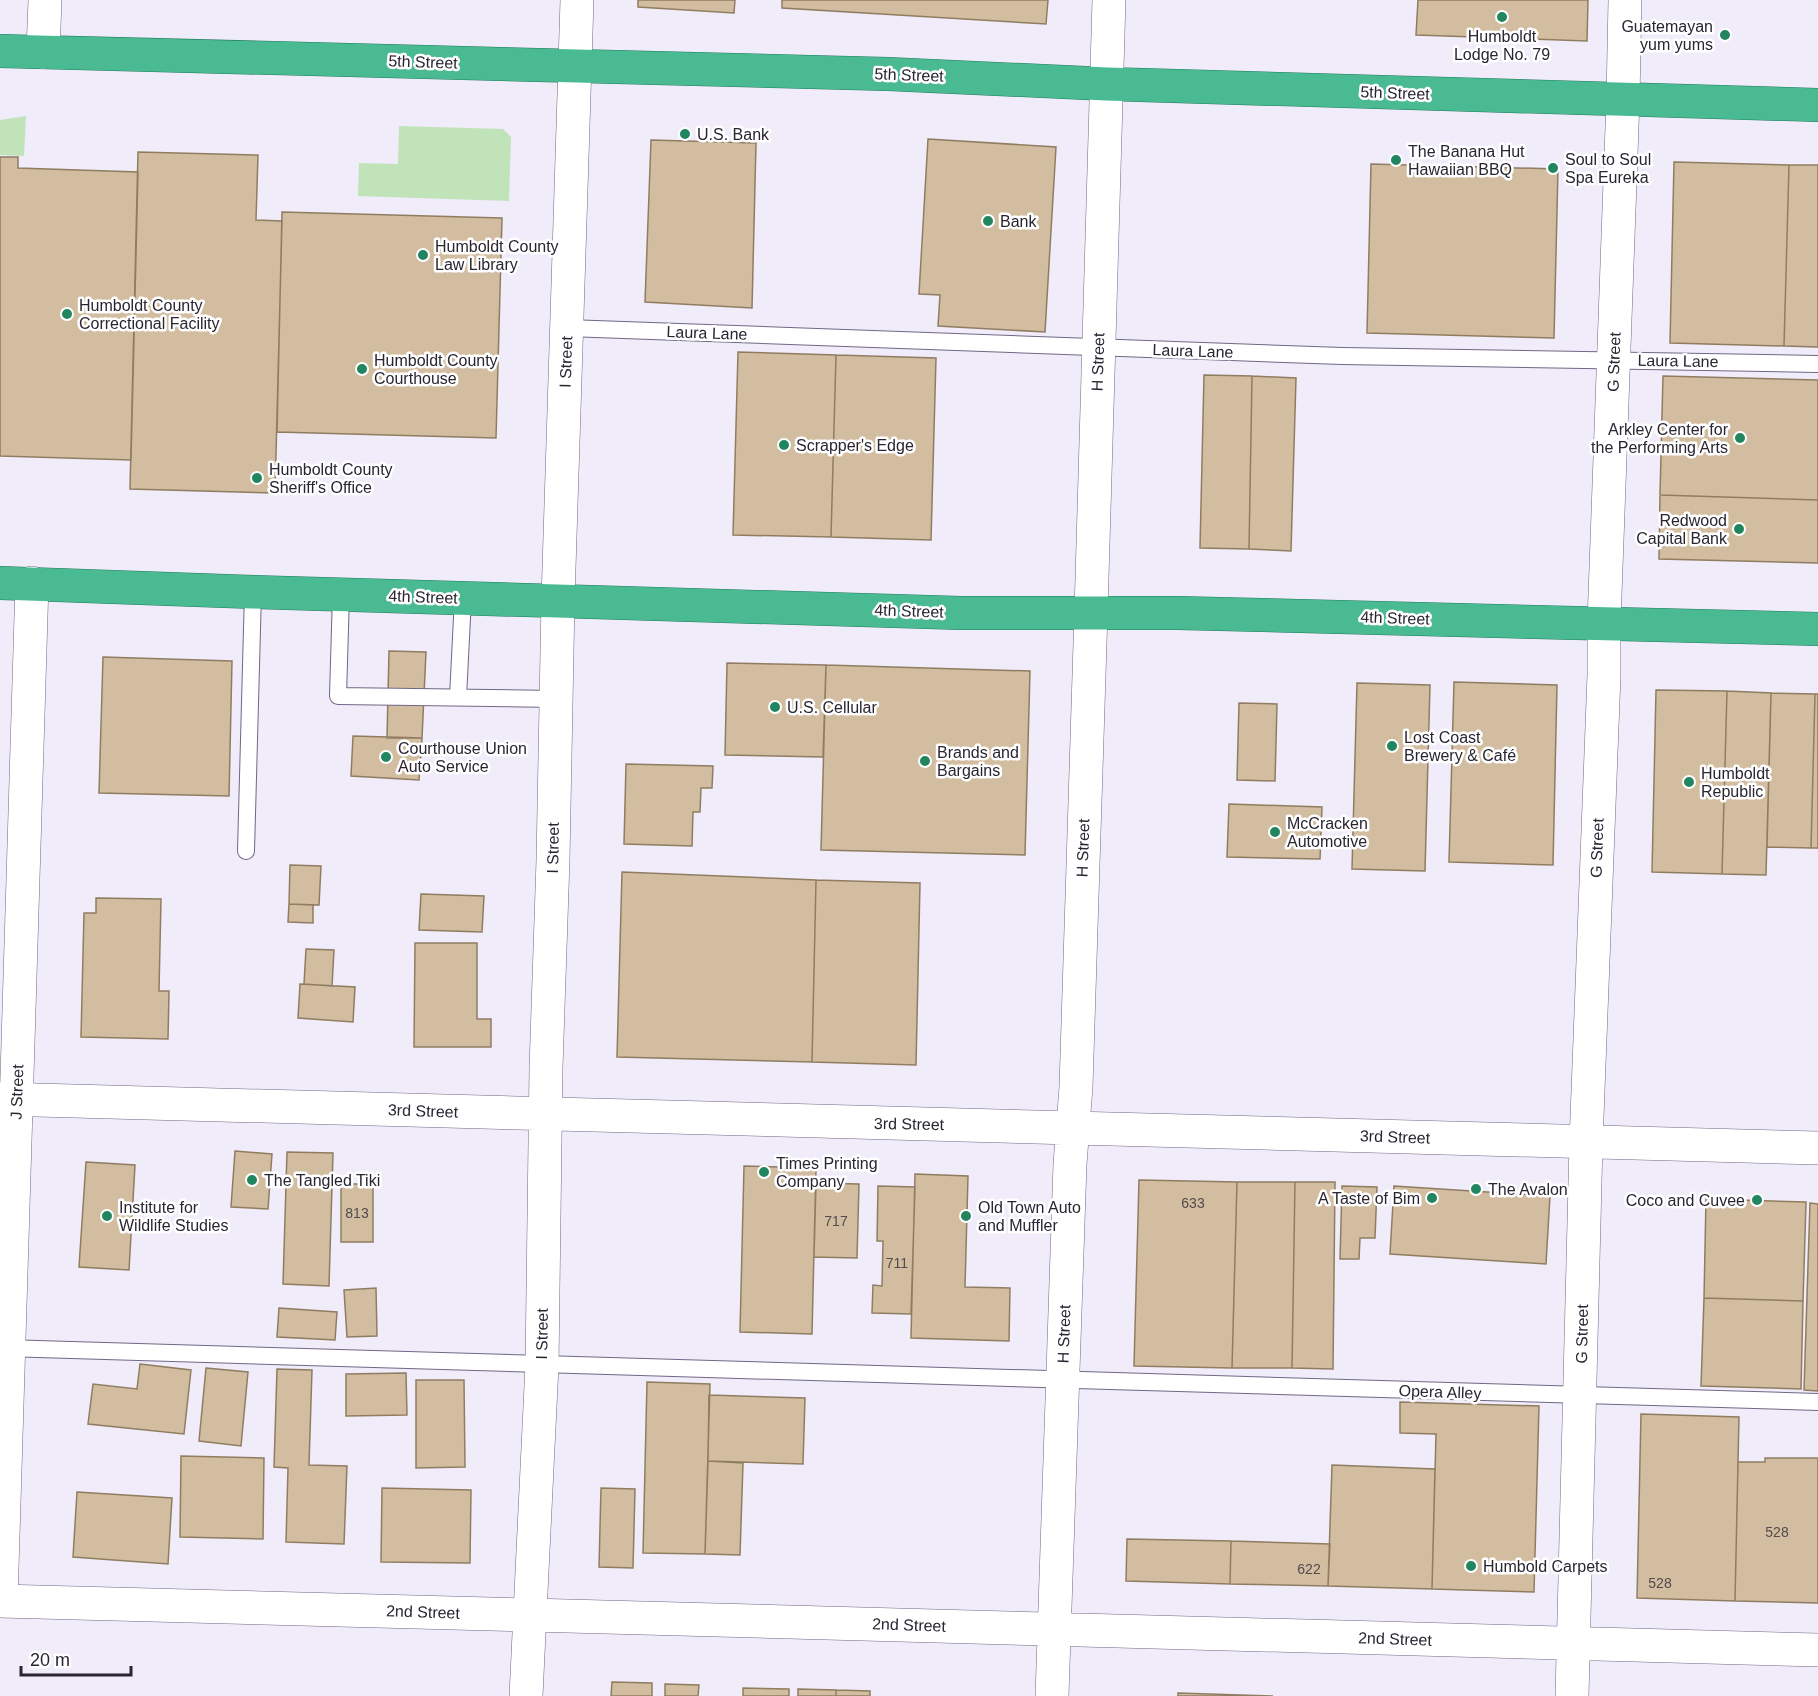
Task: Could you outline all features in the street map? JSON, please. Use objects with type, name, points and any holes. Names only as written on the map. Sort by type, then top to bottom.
[{"type":"highway","name":"5th Street","points":[[0,51],[888,74],[1107,84],[1818,105]]},
{"type":"highway","name":"4th Street","points":[[0,583],[961,613],[1307,615],[1818,629]]},
{"type":"street","points":[[43,52],[45,0]]},
{"type":"street","name":"I Street","points":[[526,1696],[542,1365],[558,600],[577,0]]},
{"type":"street","name":"H Street","points":[[1052,1696],[1062,1381],[1076,1087],[1109,0]]},
{"type":"street","name":"G Street","points":[[1572,1696],[1586,1143],[1604,675],[1625,0]]},
{"type":"street","name":"J Street","points":[[1,1601],[8,1099],[32,583]]},
{"type":"street","name":"3rd Street","points":[[8,1099],[1818,1148]]},
{"type":"street","name":"2nd Street","points":[[1,1601],[1818,1650]]},
{"type":"lane","name":"Laura Lane","points":[[567,328],[1342,356],[1818,364]]},
{"type":"lane","points":[[246,851],[253,592]]},
{"type":"lane","points":[[341,594],[338,696],[556,699]]},
{"type":"lane","points":[[458,697],[464,598]]},
{"type":"lane","name":"Opera Alley","points":[[5,1348],[1818,1402]]},
{"type":"green space","points":[[26,116],[24,156],[0,155],[0,120]]},
{"type":"green space","points":[[399,126],[503,129],[511,137],[509,201],[358,196],[359,163],[398,164]]},
{"type":"building","points":[[638,0],[735,0],[734,13],[638,7]]},
{"type":"building","points":[[782,0],[1048,0],[1046,24],[782,8]]},
{"type":"building","name":"Humboldt Lodge No. 79","points":[[1418,0],[1588,0],[1587,41],[1416,35]]},
{"type":"building","name":"Bank","points":[[928,139],[1056,147],[1045,332],[938,326],[940,295],[919,294]]},
{"type":"building","points":[[651,140],[756,143],[752,308],[645,302]]},
{"type":"building","points":[[138,152],[258,155],[256,220],[282,221],[275,493],[130,489]]},
{"type":"building","name":"Humboldt County Correctional Facility","points":[[0,157],[18,157],[18,168],[138,172],[131,460],[0,456]]},
{"type":"building","points":[[1674,162],[1789,165],[1784,346],[1670,343]]},
{"type":"building","points":[[1371,164],[1558,169],[1554,338],[1367,333]]},
{"type":"building","points":[[1789,165],[1818,165],[1818,347],[1784,346]]},
{"type":"building","points":[[282,212],[502,218],[496,438],[277,432]]},
{"type":"building","name":"Scrapper's Edge","points":[[738,352],[836,355],[831,537],[733,535]]},
{"type":"building","points":[[836,355],[936,358],[931,540],[831,537]]},
{"type":"building","points":[[1204,375],[1252,376],[1249,549],[1200,548]]},
{"type":"building","points":[[1252,376],[1296,378],[1291,551],[1249,549]]},
{"type":"building","name":"Arkley Center for the Performing Arts","points":[[1663,376],[1818,380],[1818,500],[1660,495]]},
{"type":"building","name":"Redwood Capital Bank","points":[[1660,495],[1818,500],[1818,563],[1659,559]]},
{"type":"building","points":[[389,651],[426,652],[422,738],[387,738]]},
{"type":"building","points":[[103,657],[232,661],[229,796],[99,793]]},
{"type":"building","name":"U.S. Cellular","points":[[727,663],[826,665],[823,757],[725,755]]},
{"type":"building","name":"Brands and Bargains","points":[[826,665],[1030,671],[1025,855],[821,850]]},
{"type":"building","points":[[1454,682],[1557,685],[1553,865],[1449,862]]},
{"type":"building","name":"Lost Coast Brewery & Café","points":[[1357,683],[1430,685],[1425,871],[1352,869]]},
{"type":"building","name":"Humboldt Republic","points":[[1656,690],[1727,691],[1722,874],[1652,872]]},
{"type":"building","points":[[1727,691],[1771,693],[1766,875],[1722,874]]},
{"type":"building","points":[[1771,693],[1815,694],[1811,848],[1767,847]]},
{"type":"building","points":[[1815,694],[1818,694],[1818,848],[1811,848]]},
{"type":"building","points":[[1239,703],[1277,704],[1275,781],[1237,780]]},
{"type":"building","name":"Courthouse Union Auto Service","points":[[353,736],[422,738],[419,780],[351,776]]},
{"type":"building","points":[[626,764],[713,766],[712,788],[701,788],[700,812],[693,812],[692,846],[624,844]]},
{"type":"building","name":"McCracken Automotive","points":[[1229,804],[1322,807],[1320,859],[1227,857]]},
{"type":"building","points":[[290,865],[321,866],[319,905],[289,904]]},
{"type":"building","points":[[622,872],[816,880],[812,1062],[617,1057]]},
{"type":"building","points":[[816,880],[920,883],[916,1065],[812,1062]]},
{"type":"building","points":[[421,894],[484,896],[482,932],[419,930]]},
{"type":"building","points":[[96,898],[161,899],[159,991],[169,991],[168,1039],[81,1037],[84,913],[96,913]]},
{"type":"building","points":[[289,904],[313,905],[313,923],[288,922]]},
{"type":"building","points":[[415,943],[477,943],[477,1019],[491,1019],[491,1047],[414,1047]]},
{"type":"building","points":[[306,949],[334,950],[332,986],[304,984]]},
{"type":"building","points":[[300,984],[355,987],[353,1022],[298,1018]]},
{"type":"building","name":"The Tangled Tiki","points":[[235,1151],[272,1154],[268,1209],[231,1207]]},
{"type":"building","points":[[287,1152],[333,1153],[329,1286],[283,1284]]},
{"type":"building","name":"Institute for Wildlife Studies","points":[[86,1162],[135,1165],[129,1270],[79,1267]]},
{"type":"building","points":[[744,1166],[816,1168],[812,1334],[740,1332]]},
{"type":"building","points":[[915,1174],[968,1176],[965,1287],[1010,1288],[1009,1341],[911,1338]]},
{"type":"building","points":[[1139,1180],[1237,1182],[1232,1368],[1134,1366]]},
{"type":"building","points":[[1237,1182],[1295,1182],[1292,1368],[1232,1368]]},
{"type":"building","points":[[1295,1182],[1335,1182],[1333,1369],[1292,1368]]},
{"type":"building","points":[[816,1183],[859,1184],[857,1258],[814,1257]]},
{"type":"building","points":[[341,1184],[373,1184],[373,1242],[341,1242]]},
{"type":"building","points":[[878,1186],[915,1187],[911,1314],[872,1313],[873,1285],[882,1286],[883,1241],[877,1241]]},
{"type":"building","points":[[1342,1186],[1377,1187],[1375,1238],[1360,1238],[1359,1259],[1340,1259]]},
{"type":"building","points":[[1394,1186],[1550,1196],[1546,1264],[1390,1254]]},
{"type":"building","points":[[1706,1199],[1806,1202],[1803,1301],[1704,1298]]},
{"type":"building","points":[[1810,1203],[1818,1204],[1818,1391],[1804,1390]]},
{"type":"building","points":[[376,1288],[377,1336],[347,1337],[344,1290]]},
{"type":"building","points":[[1704,1298],[1803,1301],[1801,1389],[1701,1386]]},
{"type":"building","points":[[279,1308],[337,1312],[335,1340],[277,1337]]},
{"type":"building","points":[[140,1364],[191,1370],[184,1434],[88,1424],[93,1384],[137,1389]]},
{"type":"building","points":[[206,1368],[248,1372],[241,1446],[199,1441]]},
{"type":"building","points":[[277,1369],[312,1370],[309,1465],[347,1466],[344,1544],[286,1542],[288,1468],[274,1467]]},
{"type":"building","points":[[406,1373],[407,1415],[346,1416],[346,1374]]},
{"type":"building","points":[[416,1380],[464,1380],[465,1467],[416,1468]]},
{"type":"building","points":[[647,1382],[710,1384],[705,1554],[643,1553]]},
{"type":"building","points":[[709,1395],[805,1398],[803,1464],[708,1461]]},
{"type":"building","points":[[1400,1402],[1539,1406],[1534,1592],[1432,1589],[1436,1434],[1400,1433]]},
{"type":"building","points":[[1641,1414],[1739,1417],[1735,1601],[1637,1598]]},
{"type":"building","points":[[181,1456],[264,1458],[263,1539],[180,1537]]},
{"type":"building","points":[[1765,1458],[1818,1458],[1818,1603],[1735,1601],[1738,1462],[1765,1462]]},
{"type":"building","points":[[708,1461],[743,1463],[740,1555],[705,1554]]},
{"type":"building","points":[[1332,1465],[1435,1469],[1432,1589],[1328,1586]]},
{"type":"building","points":[[382,1488],[471,1490],[470,1563],[381,1562]]},
{"type":"building","points":[[601,1488],[635,1489],[633,1568],[599,1567]]},
{"type":"building","points":[[77,1492],[172,1498],[168,1564],[73,1557]]},
{"type":"building","points":[[1127,1539],[1231,1541],[1230,1584],[1126,1581]]},
{"type":"building","points":[[1231,1541],[1330,1544],[1328,1586],[1230,1584]]},
{"type":"building","points":[[612,1682],[652,1683],[652,1696],[611,1696]]},
{"type":"building","points":[[665,1684],[699,1685],[698,1696],[665,1696]]},
{"type":"building","points":[[743,1688],[789,1689],[789,1696],[743,1696]]},
{"type":"building","points":[[798,1689],[836,1690],[836,1696],[798,1696]]},
{"type":"building","points":[[836,1690],[870,1691],[870,1696],[836,1696]]},
{"type":"building","points":[[1178,1693],[1273,1696],[1178,1696]]},
{"type":"place","name":"Humboldt Lodge No. 79","points":[[1502,17]]},
{"type":"place","name":"Guatemayan yum yums","points":[[1725,35]]},
{"type":"place","name":"U.S. Bank","points":[[685,134]]},
{"type":"place","name":"The Banana Hut Hawaiian BBQ","points":[[1396,160]]},
{"type":"place","name":"Soul to Soul Spa Eureka","points":[[1553,168]]},
{"type":"place","name":"Bank","points":[[988,221]]},
{"type":"place","name":"Humboldt County Law Library","points":[[423,255]]},
{"type":"place","name":"Humboldt County Correctional Facility","points":[[67,314]]},
{"type":"place","name":"Humboldt County Courthouse","points":[[362,369]]},
{"type":"place","name":"Arkley Center for the Performing Arts","points":[[1740,438]]},
{"type":"place","name":"Scrapper's Edge","points":[[784,445]]},
{"type":"place","name":"Humboldt County Sheriff's Office","points":[[257,478]]},
{"type":"place","name":"Redwood Capital Bank","points":[[1739,529]]},
{"type":"place","name":"U.S. Cellular","points":[[775,707]]},
{"type":"place","name":"Lost Coast Brewery & Café","points":[[1392,746]]},
{"type":"place","name":"Courthouse Union Auto Service","points":[[386,757]]},
{"type":"place","name":"Brands and Bargains","points":[[925,761]]},
{"type":"place","name":"Humboldt Republic","points":[[1689,782]]},
{"type":"place","name":"McCracken Automotive","points":[[1275,832]]},
{"type":"place","name":"Times Printing Company","points":[[764,1172]]},
{"type":"place","name":"The Tangled Tiki","points":[[252,1180]]},
{"type":"place","name":"The Avalon","points":[[1476,1189]]},
{"type":"place","name":"A Taste of Bim","points":[[1432,1198]]},
{"type":"place","name":"Coco and Cuvee","points":[[1757,1200]]},
{"type":"place","name":"Institute for Wildlife Studies","points":[[107,1216]]},
{"type":"place","name":"Old Town Auto and Muffler","points":[[966,1216]]},
{"type":"place","name":"Humbold Carpets","points":[[1471,1566]]}]
